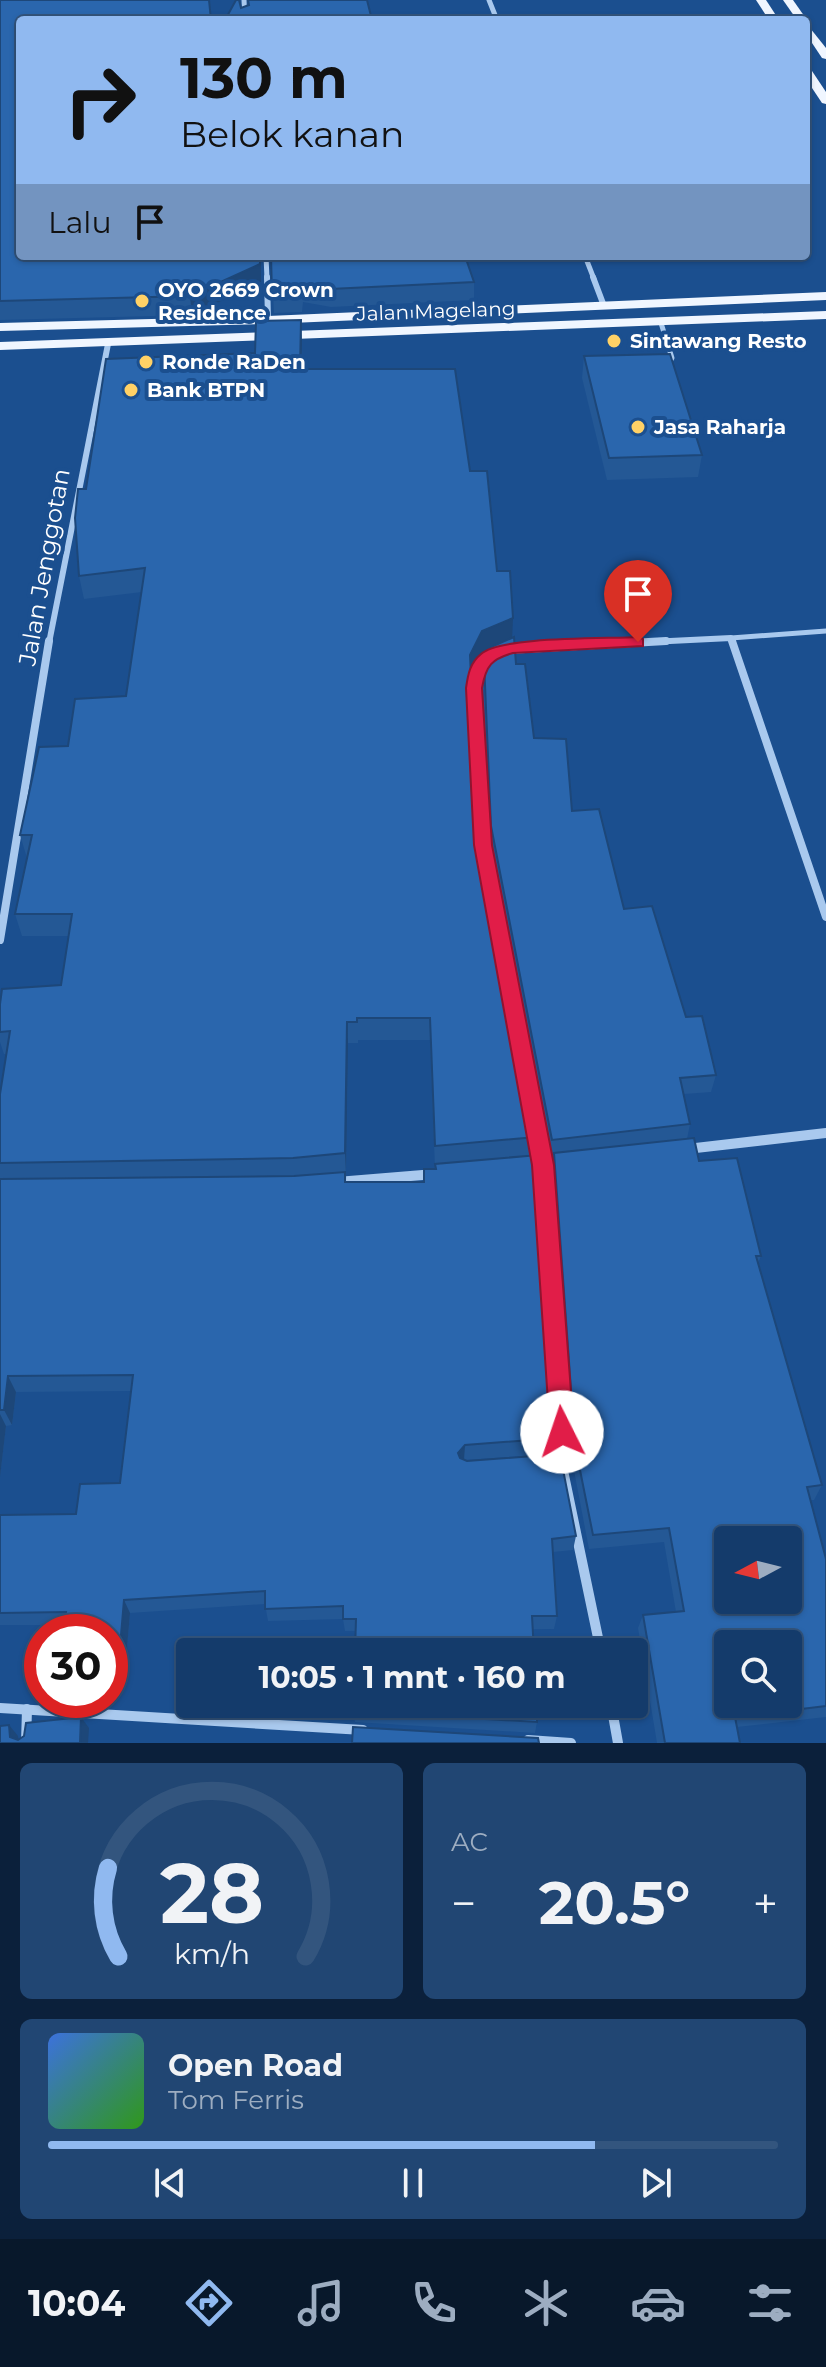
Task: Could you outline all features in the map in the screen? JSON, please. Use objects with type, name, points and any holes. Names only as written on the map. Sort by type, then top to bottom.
[{"type":"main road","points":[[810,32],[826,56]]},
{"type":"main road","points":[[810,76],[826,101]]},
{"type":"main road","name":"Jalan Magelang","points":[[0,327],[268,320],[826,296]]},
{"type":"main road","name":"Jalan Magelang","points":[[0,346],[826,315]]},
{"type":"street","points":[[266,260],[268,320]]},
{"type":"street","points":[[587,260],[604,306]]},
{"type":"street","name":"Jalan Jenggotan","points":[[0,940],[60,577],[108,344]]},
{"type":"street","points":[[598,1638],[564,1461],[543,1165],[483,845],[474,688],[478,667],[489,655],[513,648],[731,638],[826,917]]},
{"type":"street","points":[[669,1151],[826,1133]]},
{"type":"street","points":[[527,1166],[559,1163]]},
{"type":"street","points":[[327,1183],[450,1173]]},
{"type":"street","points":[[550,1462],[564,1461]]},
{"type":"street","points":[[0,1708],[24,1709]]},
{"type":"street","points":[[128,1715],[369,1730]]},
{"type":"street","points":[[26,1743],[27,1718]]},
{"type":"street","points":[[614,1718],[618,1743]]},
{"type":"street","points":[[509,1739],[571,1743]]},
{"type":"lane","points":[[661,323],[672,358],[667,363]]},
{"type":"lane","points":[[731,638],[826,631]]},
{"type":"building","points":[[0,0],[209,0],[211,16],[16,16],[16,260],[260,260],[260,264],[190,296],[0,301]]},
{"type":"building","points":[[236,0],[239,0],[241,8],[249,5],[248,0],[367,0],[371,16],[227,16]]},
{"type":"building","points":[[271,260],[466,260],[474,282],[330,289],[301,284],[301,293],[272,294]]},
{"type":"building","points":[[301,320],[300,369],[455,369],[470,471],[487,471],[497,571],[510,571],[513,618],[482,631],[470,655],[477,823],[536,1137],[435,1146],[430,1018],[357,1018],[357,1022],[347,1022],[345,1153],[293,1158],[0,1163],[0,1094],[10,1031],[0,1032],[2,989],[61,985],[72,914],[15,914],[32,835],[20,835],[39,747],[68,746],[75,699],[126,696],[145,568],[79,576],[75,518],[78,489],[86,489],[106,359],[255,353],[256,321]]},
{"type":"building","name":"Jasa Raharja","points":[[670,354],[702,455],[609,458],[584,356]]},
{"type":"building","points":[[514,637],[516,664],[525,664],[534,738],[566,739],[572,811],[599,809],[624,909],[652,906],[686,1017],[702,1016],[716,1075],[680,1078],[690,1124],[552,1140],[491,826],[484,661],[491,647]]},
{"type":"building","points":[[694,1138],[699,1161],[737,1158],[761,1256],[756,1256],[822,1485],[807,1487],[826,1559],[826,1706],[802,1709],[802,1630],[714,1630],[714,1718],[735,1718],[740,1743],[665,1743],[643,1615],[684,1611],[669,1528],[593,1535],[575,1445],[554,1153]]},
{"type":"building","points":[[538,1155],[558,1438],[465,1445],[458,1453],[460,1458],[467,1461],[560,1454],[576,1536],[552,1539],[557,1616],[532,1616],[533,1638],[355,1638],[356,1619],[343,1619],[343,1606],[265,1609],[265,1591],[124,1600],[123,1614],[0,1613],[0,1515],[76,1514],[80,1484],[120,1483],[133,1375],[8,1376],[4,1410],[0,1410],[0,1179],[294,1176],[345,1172],[345,1182],[424,1182],[424,1169],[436,1169],[435,1164]]},
{"type":"building","points":[[81,1718],[80,1743],[0,1743],[0,1726],[9,1725],[10,1737],[18,1740],[24,1736],[26,1723]]},
{"type":"building","points":[[470,1718],[537,1718],[537,1722]]},
{"type":"building","points":[[353,1727],[538,1738],[539,1743],[352,1743]]},
{"type":"place","name":"OYO 2669 Crown Residence","points":[[142,301]]},
{"type":"place","name":"Sintawang Resto","points":[[614,341]]},
{"type":"place","name":"Ronde RaDen","points":[[146,362]]},
{"type":"place","name":"Bank BTPN","points":[[131,390]]},
{"type":"place","name":"Jasa Raharja","points":[[638,427]]},
{"type":"route","points":[[562,1432],[543,1165],[483,845],[474,688],[478,667],[489,655],[513,648],[638,642]]}]
